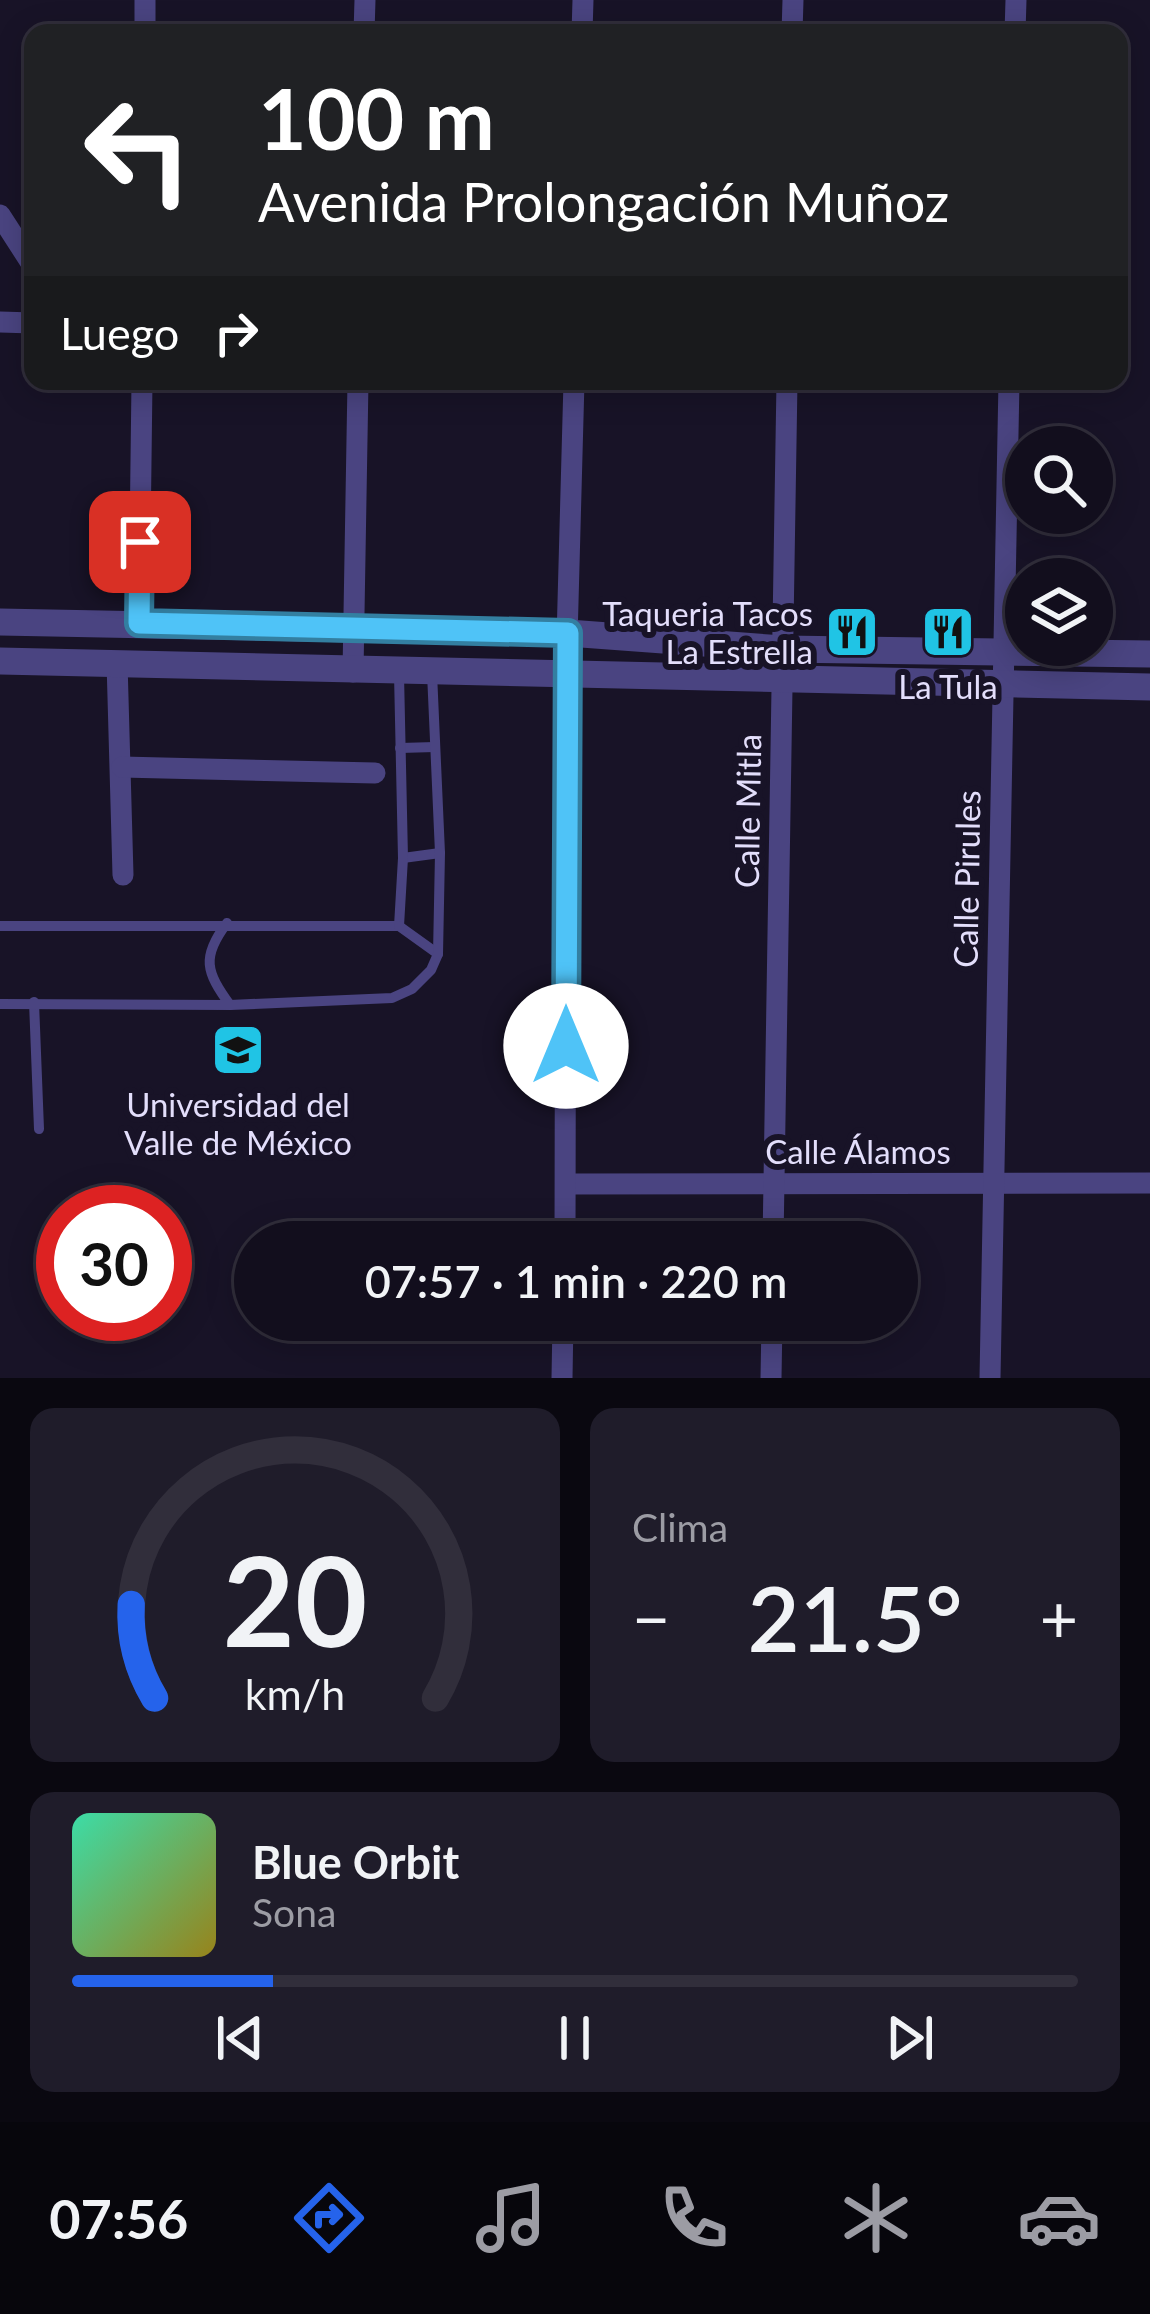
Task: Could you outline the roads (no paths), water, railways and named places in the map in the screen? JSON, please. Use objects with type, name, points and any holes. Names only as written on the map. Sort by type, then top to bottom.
[{"type":"street","points":[[0,215],[24,252]]},
{"type":"street","points":[[139,623],[142,390]]},
{"type":"street","points":[[353,672],[358,390]]},
{"type":"street","points":[[565,1221],[566,676],[574,390]]},
{"type":"street","name":"Calle Mitla","points":[[773,1221],[787,390]]},
{"type":"street","name":"Calle Pirules","points":[[990,1378],[1009,390]]},
{"type":"street","points":[[0,622],[568,633],[783,649],[1150,654]]},
{"type":"street","points":[[0,661],[1150,687]]},
{"type":"street","points":[[117,662],[123,875]]},
{"type":"street","points":[[122,767],[375,773]]},
{"type":"street","name":"Calle Álamos","points":[[566,1184],[1150,1183]]},
{"type":"street","points":[[562,1378],[563,1341]]},
{"type":"street","points":[[771,1378],[772,1341]]},
{"type":"lane","points":[[399,672],[403,857],[399,926]]},
{"type":"lane","points":[[0,1004],[230,1005],[392,998],[412,988],[431,970],[439,954],[432,673]]},
{"type":"lane","points":[[400,748],[435,747]]},
{"type":"lane","points":[[403,857],[440,854]]},
{"type":"lane","points":[[226,923],[212,942],[208,965],[230,1005]]},
{"type":"lane","points":[[0,926],[399,926],[439,954]]},
{"type":"lane","points":[[34,1002],[39,1129]]},
{"type":"place","name":"Taqueria Tacos La Estrella","points":[[852,632]]},
{"type":"place","name":"La Tula","points":[[948,632]]},
{"type":"place","name":"Universidad del Valle de México","points":[[238,1050]]}]
